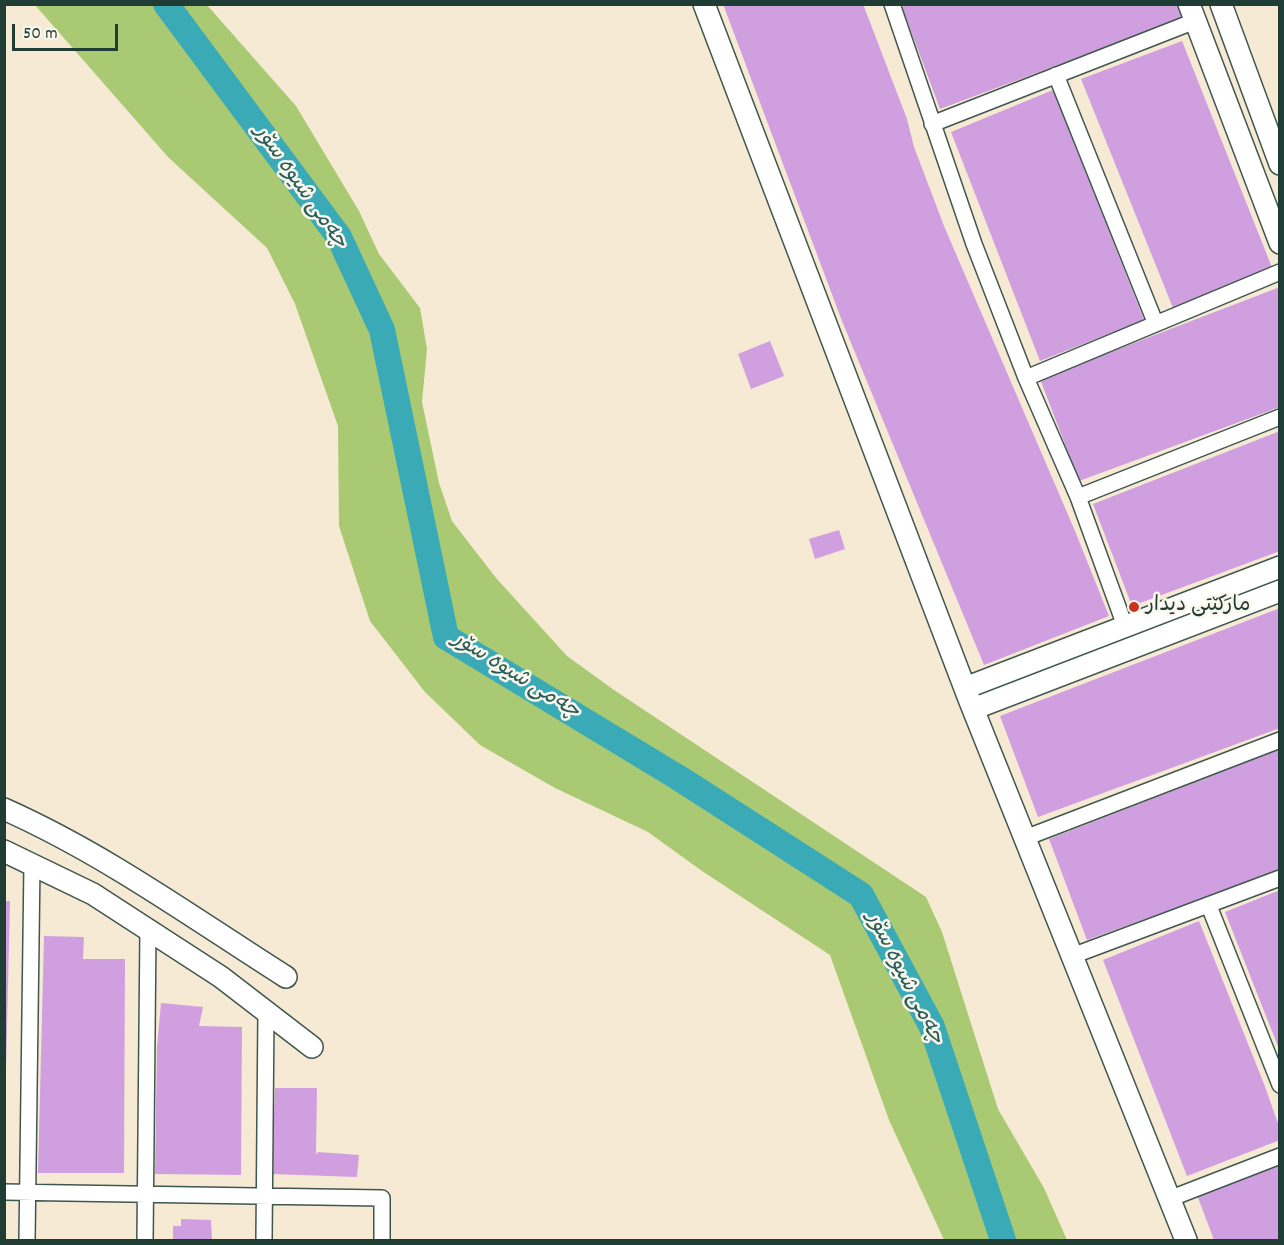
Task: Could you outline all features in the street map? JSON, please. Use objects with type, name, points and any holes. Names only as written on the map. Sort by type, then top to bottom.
[{"type":"street","points":[[704,4],[973,709],[1186,1240]]},
{"type":"street","points":[[1221,4],[1280,164]]},
{"type":"street","points":[[894,5],[932,124],[1026,378],[1078,497],[1125,626]]},
{"type":"street","points":[[932,124],[1056,75],[1192,13],[1280,243]]},
{"type":"street","points":[[1056,75],[1155,322]]},
{"type":"street","points":[[1026,378],[1155,322],[1280,272]]},
{"type":"street","points":[[1078,497],[1280,417]]},
{"type":"street","points":[[965,688],[1280,567]]},
{"type":"street","points":[[973,709],[1280,591]]},
{"type":"street","points":[[1025,838],[1280,740]]},
{"type":"street","points":[[4,809],[44,827],[118,868],[286,977]]},
{"type":"street","points":[[4,852],[93,894],[221,977],[312,1047]]},
{"type":"street","points":[[27,1240],[33,864]]},
{"type":"street","points":[[1072,956],[1280,878]]},
{"type":"street","points":[[1209,906],[1280,1085]]},
{"type":"street","points":[[145,1240],[148,929]]},
{"type":"street","points":[[221,977],[237,946]]},
{"type":"street","points":[[264,1240],[266,1011]]},
{"type":"street","points":[[1169,1198],[1280,1156]]},
{"type":"street","points":[[4,1192],[382,1198],[382,1240]]},
{"type":"green space","points":[[35,5],[207,5],[296,106],[359,211],[379,254],[420,308],[427,349],[422,402],[439,483],[452,521],[496,578],[567,656],[614,690],[926,897],[942,932],[998,1109],[1044,1188],[1067,1240],[944,1240],[889,1120],[830,955],[702,871],[648,832],[555,788],[480,745],[425,692],[370,621],[339,526],[338,426],[295,304],[267,248],[168,157]]},
{"type":"building","points":[[723,4],[863,4],[907,119],[914,147],[944,226],[1075,531],[1109,616],[984,665],[842,321]]},
{"type":"building","points":[[909,4],[1179,4],[1184,18],[940,109],[902,7]]},
{"type":"building","points":[[1182,41],[1273,270],[1173,308],[1081,79]]},
{"type":"building","points":[[1053,90],[1144,320],[1040,361],[951,132]]},
{"type":"building","points":[[1280,287],[1280,407],[1079,481],[1040,379]]},
{"type":"building","points":[[770,341],[784,376],[751,389],[738,354]]},
{"type":"building","points":[[1280,431],[1280,551],[1132,606],[1093,504]]},
{"type":"building","points":[[839,530],[845,549],[815,559],[809,539]]},
{"type":"building","points":[[1280,608],[1280,728],[1038,817],[1000,716]]},
{"type":"building","points":[[1280,749],[1280,870],[1087,940],[1049,839]]},
{"type":"building","points":[[1280,890],[1280,1049],[1279,1049],[1225,912]]},
{"type":"building","points":[[4,901],[10,901],[6,1071],[4,1071]]},
{"type":"building","points":[[1199,921],[1264,1084],[1280,1129],[1280,1140],[1187,1176],[1103,960]]},
{"type":"building","points":[[44,936],[84,937],[83,959],[125,959],[124,1173],[38,1173]]},
{"type":"building","points":[[161,1003],[203,1007],[199,1026],[242,1027],[241,1175],[155,1174],[157,1047]]},
{"type":"building","points":[[275,1088],[317,1088],[316,1155],[318,1152],[359,1155],[357,1177],[272,1174]]},
{"type":"building","points":[[1280,1164],[1280,1240],[1214,1240],[1197,1195]]},
{"type":"building","points":[[181,1219],[211,1220],[212,1240],[173,1239],[173,1226],[181,1226]]},
{"type":"waterway","name":"چەمی شیوە سۆر","points":[[166,4],[339,237],[382,330],[446,637],[679,778],[861,895],[932,1027],[1003,1240]]},
{"type":"place","name":"مارکێتی دیدار","points":[[1134,607]]}]
